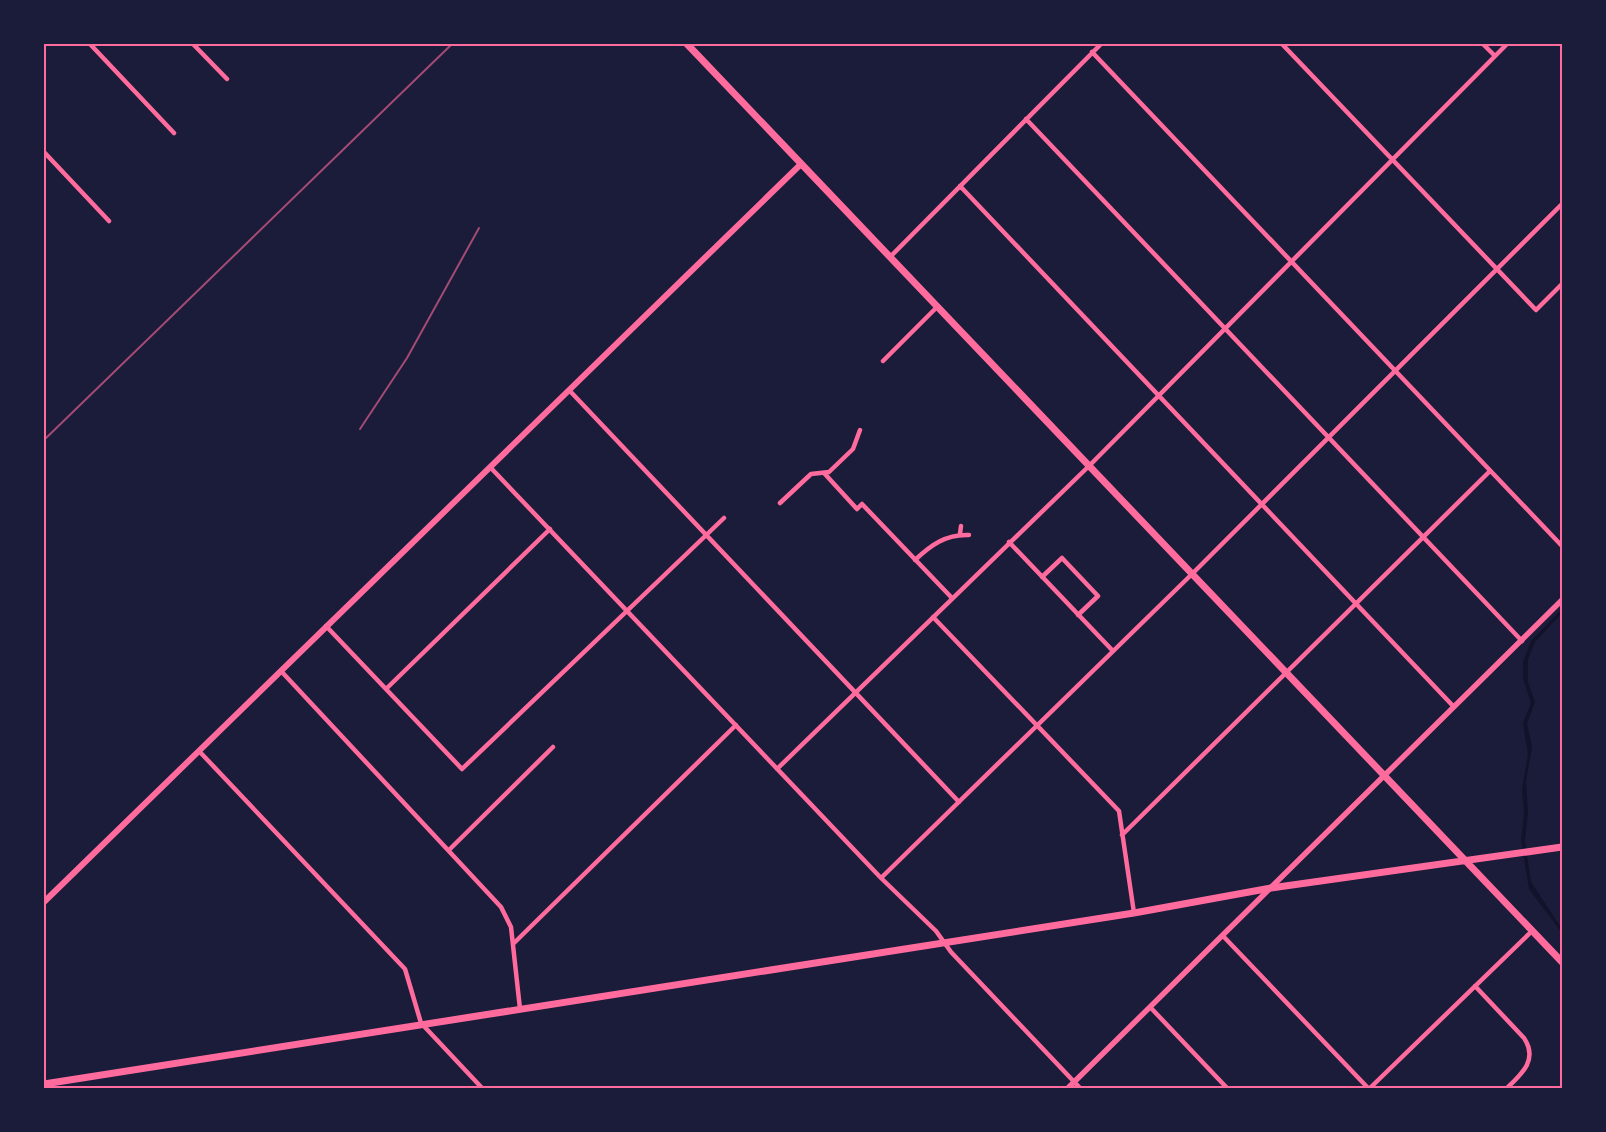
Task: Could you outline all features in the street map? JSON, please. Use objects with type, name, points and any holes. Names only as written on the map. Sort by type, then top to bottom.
[{"type":"main road","points":[[687,44],[1562,962]]},
{"type":"main road","points":[[44,902],[801,164]]},
{"type":"main road","points":[[44,1084],[1134,913],[1270,888],[1466,862],[1562,847]]},
{"type":"street","points":[[90,44],[174,133]]},
{"type":"street","points":[[193,44],[226,79]]},
{"type":"street","points":[[890,257],[1101,44]]},
{"type":"street","points":[[1282,44],[1536,310],[1562,284]]},
{"type":"street","points":[[1483,44],[1495,56]]},
{"type":"street","points":[[777,769],[1089,466],[1507,44]]},
{"type":"street","points":[[1092,52],[1562,546]]},
{"type":"street","points":[[1026,118],[1522,641]]},
{"type":"street","points":[[44,152],[109,222]]},
{"type":"street","points":[[960,186],[1455,708]]},
{"type":"street","points":[[881,878],[1192,574],[1562,204]]},
{"type":"street","points":[[883,361],[938,307]]},
{"type":"street","points":[[569,390],[705,536],[959,802]]},
{"type":"street","points":[[780,503],[811,474],[829,472],[851,452],[860,430]]},
{"type":"street","points":[[490,467],[881,878],[936,931],[950,952],[1080,1088]]},
{"type":"street","points":[[1122,835],[1490,471]]},
{"type":"street","points":[[824,473],[857,509],[862,504],[952,598]]},
{"type":"street","points":[[326,626],[462,769],[724,518]]},
{"type":"street","points":[[960,534],[961,526]]},
{"type":"street","points":[[386,689],[550,529]]},
{"type":"street","points":[[915,560],[935,542],[960,534],[969,535]]},
{"type":"street","points":[[1009,542],[1113,651]]},
{"type":"street","points":[[1042,577],[1062,558],[1098,596],[1078,615]]},
{"type":"street","points":[[1068,1088],[1455,708],[1562,600]]},
{"type":"street","points":[[933,617],[1119,811],[1134,913]]},
{"type":"street","points":[[281,671],[502,906],[509,921],[520,1009]]},
{"type":"street","points":[[513,944],[736,725]]},
{"type":"street","points":[[449,850],[553,747]]},
{"type":"street","points":[[199,751],[405,969],[422,1025],[482,1088]]},
{"type":"street","points":[[1224,936],[1369,1088],[1532,931]]},
{"type":"street","points":[[1475,986],[1522,1035],[1529,1047],[1529,1064],[1524,1072],[1507,1088]]},
{"type":"street","points":[[1151,1008],[1227,1088]]},
{"type":"shaded area","points":[[1562,609],[1562,613],[1535,642],[1528,659],[1528,682],[1535,702],[1527,723],[1532,747],[1526,781],[1528,813],[1525,840],[1531,882],[1562,929],[1562,933],[1529,889],[1521,840],[1524,814],[1522,789],[1528,755],[1523,723],[1531,703],[1523,679],[1523,662],[1531,641]]},
{"type":"railway","points":[[44,440],[452,44]]},
{"type":"railway","points":[[360,429],[407,358],[479,228]]}]
